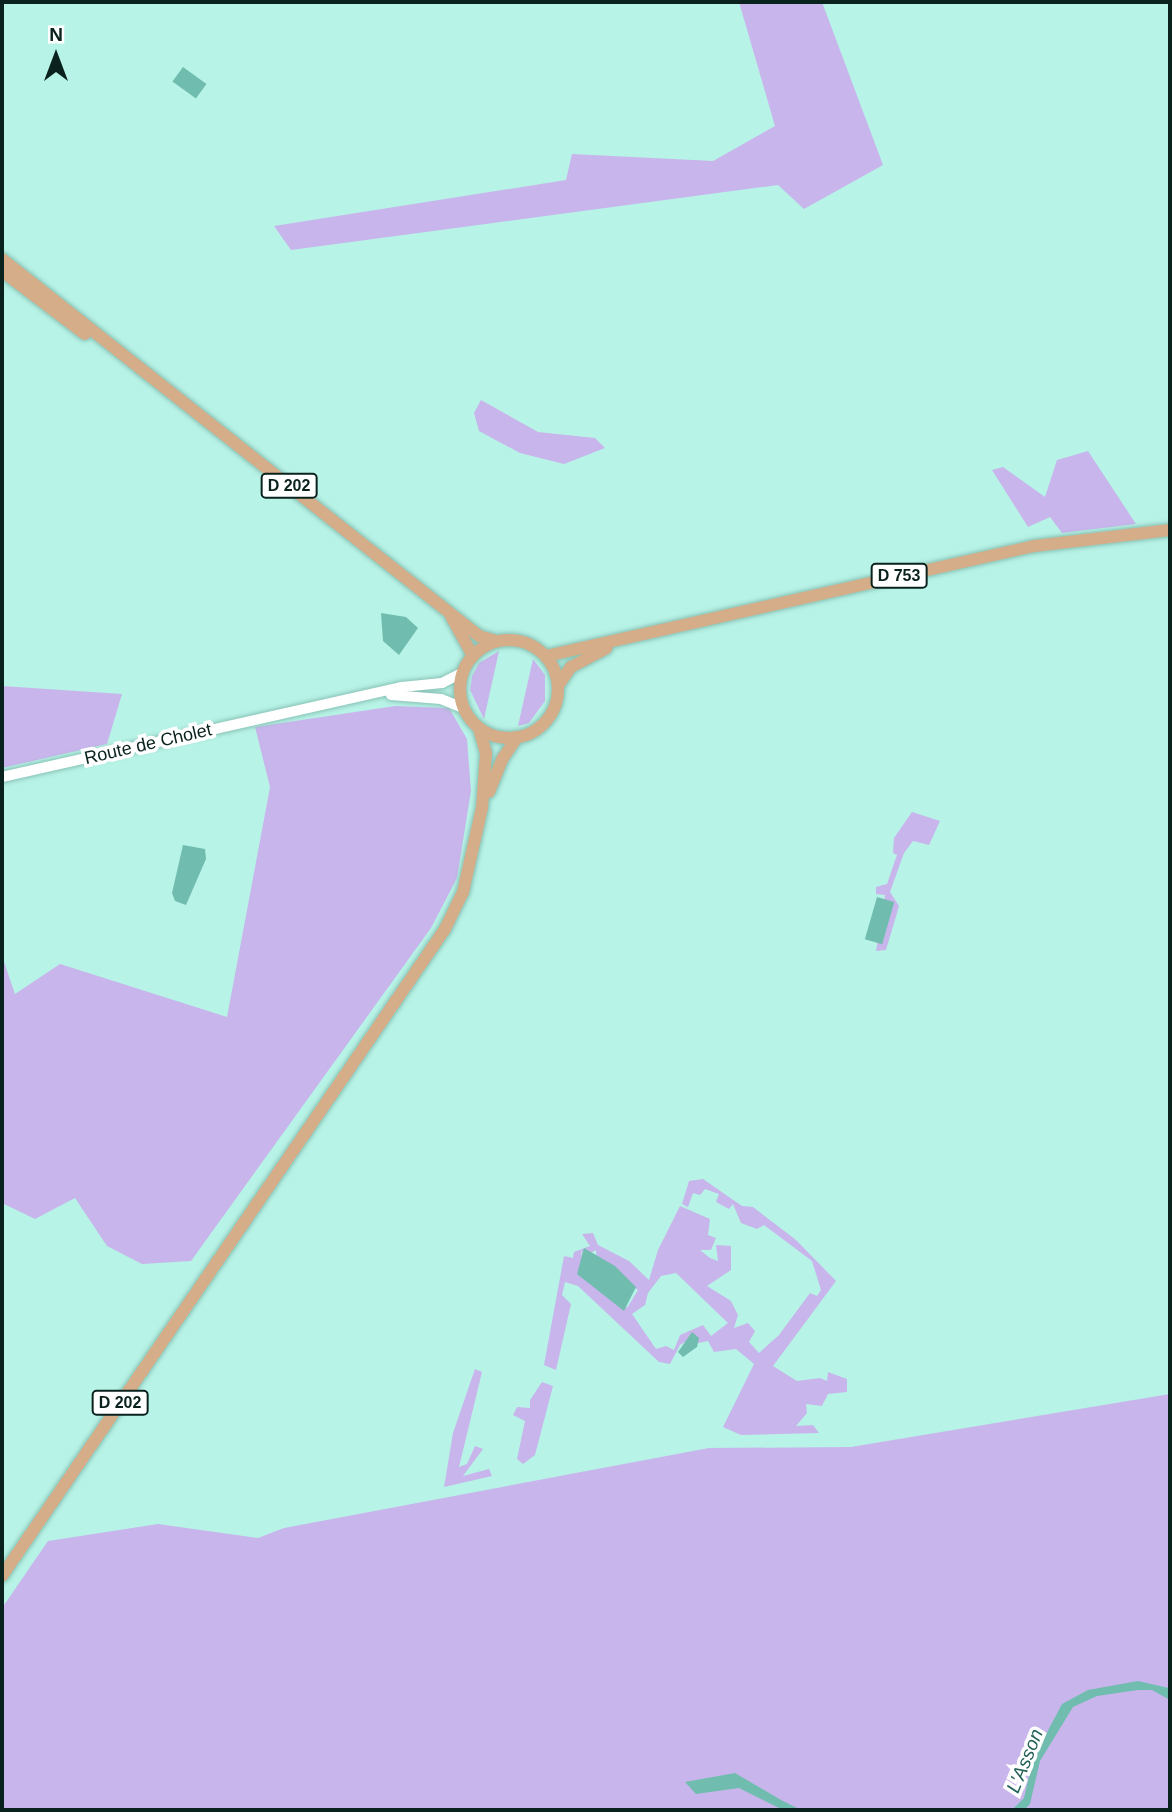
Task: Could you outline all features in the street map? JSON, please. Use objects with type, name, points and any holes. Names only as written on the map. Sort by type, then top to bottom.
[{"type":"main road","name":"D 202","points":[[2,259],[127,362],[479,636],[496,641]]},
{"type":"main road","name":"D 202","points":[[2,271],[127,362]]},
{"type":"main road","name":"D 753","points":[[546,656],[1047,544],[1170,530]]},
{"type":"main road","name":"D 202","points":[[448,612],[473,656]]},
{"type":"main road","name":"D 753","points":[[558,686],[571,667],[630,638]]},
{"type":"main road","points":[[496,641],[523,642],[546,656],[558,686],[552,713],[531,733],[517,737],[501,737],[479,728],[463,708],[420,696],[367,697],[442,683],[462,673],[473,656],[496,641]]},
{"type":"main road","points":[[462,673],[463,708]]},
{"type":"main road","name":"Route de Cholet","points":[[2,777],[367,697]]},
{"type":"main road","name":"D 202","points":[[2,1576],[445,929],[463,892],[482,808],[486,752],[479,728]]},
{"type":"main road","name":"D 202","points":[[482,808],[502,758],[517,737]]},
{"type":"shaded area","points":[[739,2],[822,2],[883,165],[804,209],[778,185],[291,250],[274,226],[566,180],[572,154],[713,161],[775,126]]},
{"type":"shaded area","points":[[183,67],[206,84],[196,99],[172,82]]},
{"type":"shaded area","points":[[481,400],[538,432],[595,438],[605,448],[564,464],[520,453],[479,431],[474,413]]},
{"type":"shaded area","points":[[1088,451],[1136,524],[1062,533],[1050,517],[1028,527],[992,470],[1003,467],[1045,497],[1057,460]]},
{"type":"shaded area","points":[[381,613],[406,617],[418,628],[399,655],[383,641]]},
{"type":"shaded area","points":[[499,651],[484,719],[470,690],[472,676],[479,663]]},
{"type":"shaded area","points":[[533,659],[545,675],[545,701],[529,723],[518,726]]},
{"type":"shaded area","points":[[2,686],[122,694],[107,744],[2,768]]},
{"type":"shaded area","points":[[395,706],[449,708],[467,739],[471,791],[457,878],[431,928],[191,1261],[142,1264],[107,1246],[75,1198],[35,1219],[2,1203],[2,956],[15,994],[60,964],[227,1017],[270,787],[255,727]]},
{"type":"shaded area","points":[[912,812],[940,821],[929,845],[913,841],[904,853],[890,892],[899,906],[886,950],[876,951],[885,895],[876,894],[876,887],[887,884],[897,855],[893,853],[894,838]]},
{"type":"shaded area","points":[[183,845],[205,849],[206,859],[186,905],[175,901],[172,893]]},
{"type":"shaded area","points":[[877,897],[894,902],[882,944],[865,939]]},
{"type":"shaded area","points":[[703,1179],[742,1206],[753,1207],[796,1240],[836,1281],[773,1366],[797,1381],[820,1378],[827,1381],[828,1372],[847,1379],[847,1392],[828,1394],[822,1406],[806,1404],[807,1413],[796,1426],[813,1425],[819,1433],[741,1435],[723,1427],[754,1364],[736,1349],[714,1352],[708,1341],[694,1344],[694,1337],[680,1345],[670,1364],[659,1362],[578,1286],[565,1282],[562,1295],[571,1304],[556,1370],[544,1365],[564,1256],[573,1258],[574,1252],[590,1246],[582,1234],[593,1233],[598,1245],[629,1261],[649,1280],[658,1250],[680,1206],[710,1219],[708,1235],[716,1238],[711,1250],[700,1250],[710,1258],[718,1261],[716,1245],[731,1246],[731,1270],[707,1286],[731,1301],[738,1315],[734,1328],[748,1323],[755,1331],[749,1342],[759,1353],[779,1335],[810,1293],[817,1296],[821,1290],[812,1261],[764,1225],[757,1229],[741,1223],[733,1204],[729,1209],[716,1202],[719,1194],[705,1189],[700,1195],[693,1193],[688,1207],[682,1204],[689,1181]],"holes":[[[581,1250],[584,1257],[596,1250],[597,1262],[638,1290],[627,1308],[582,1260]],[[676,1273],[728,1323],[711,1336],[703,1325],[680,1335],[674,1350],[666,1346],[656,1349],[632,1314],[645,1305],[648,1293],[661,1276]]]},
{"type":"shaded area","points":[[584,1248],[615,1266],[636,1287],[624,1311],[577,1274]]},
{"type":"shaded area","points":[[692,1332],[699,1338],[697,1347],[683,1357],[678,1352]]},
{"type":"shaded area","points":[[475,1369],[482,1372],[459,1467],[467,1464],[475,1446],[483,1449],[463,1476],[489,1469],[492,1476],[444,1487],[453,1433]]},
{"type":"shaded area","points":[[542,1382],[553,1386],[535,1455],[523,1464],[517,1459],[525,1421],[513,1415],[517,1407],[530,1408],[530,1400]]},
{"type":"shaded area","points":[[1170,1394],[1170,1810],[2,1810],[2,1608],[48,1541],[158,1524],[258,1538],[284,1528],[709,1448],[851,1447]]},
{"type":"shaded area","points":[[1138,1681],[1169,1688],[1170,1700],[1152,1690],[1138,1690],[1097,1696],[1073,1707],[1040,1761],[1030,1804],[1024,1810],[1012,1810],[1024,1798],[1033,1759],[1062,1704],[1088,1690]]},
{"type":"shaded area","points":[[735,1773],[801,1810],[783,1810],[739,1788],[696,1794],[685,1782]]},
{"type":"water label","name":"L'Asson","points":[[1025,1761]]}]
